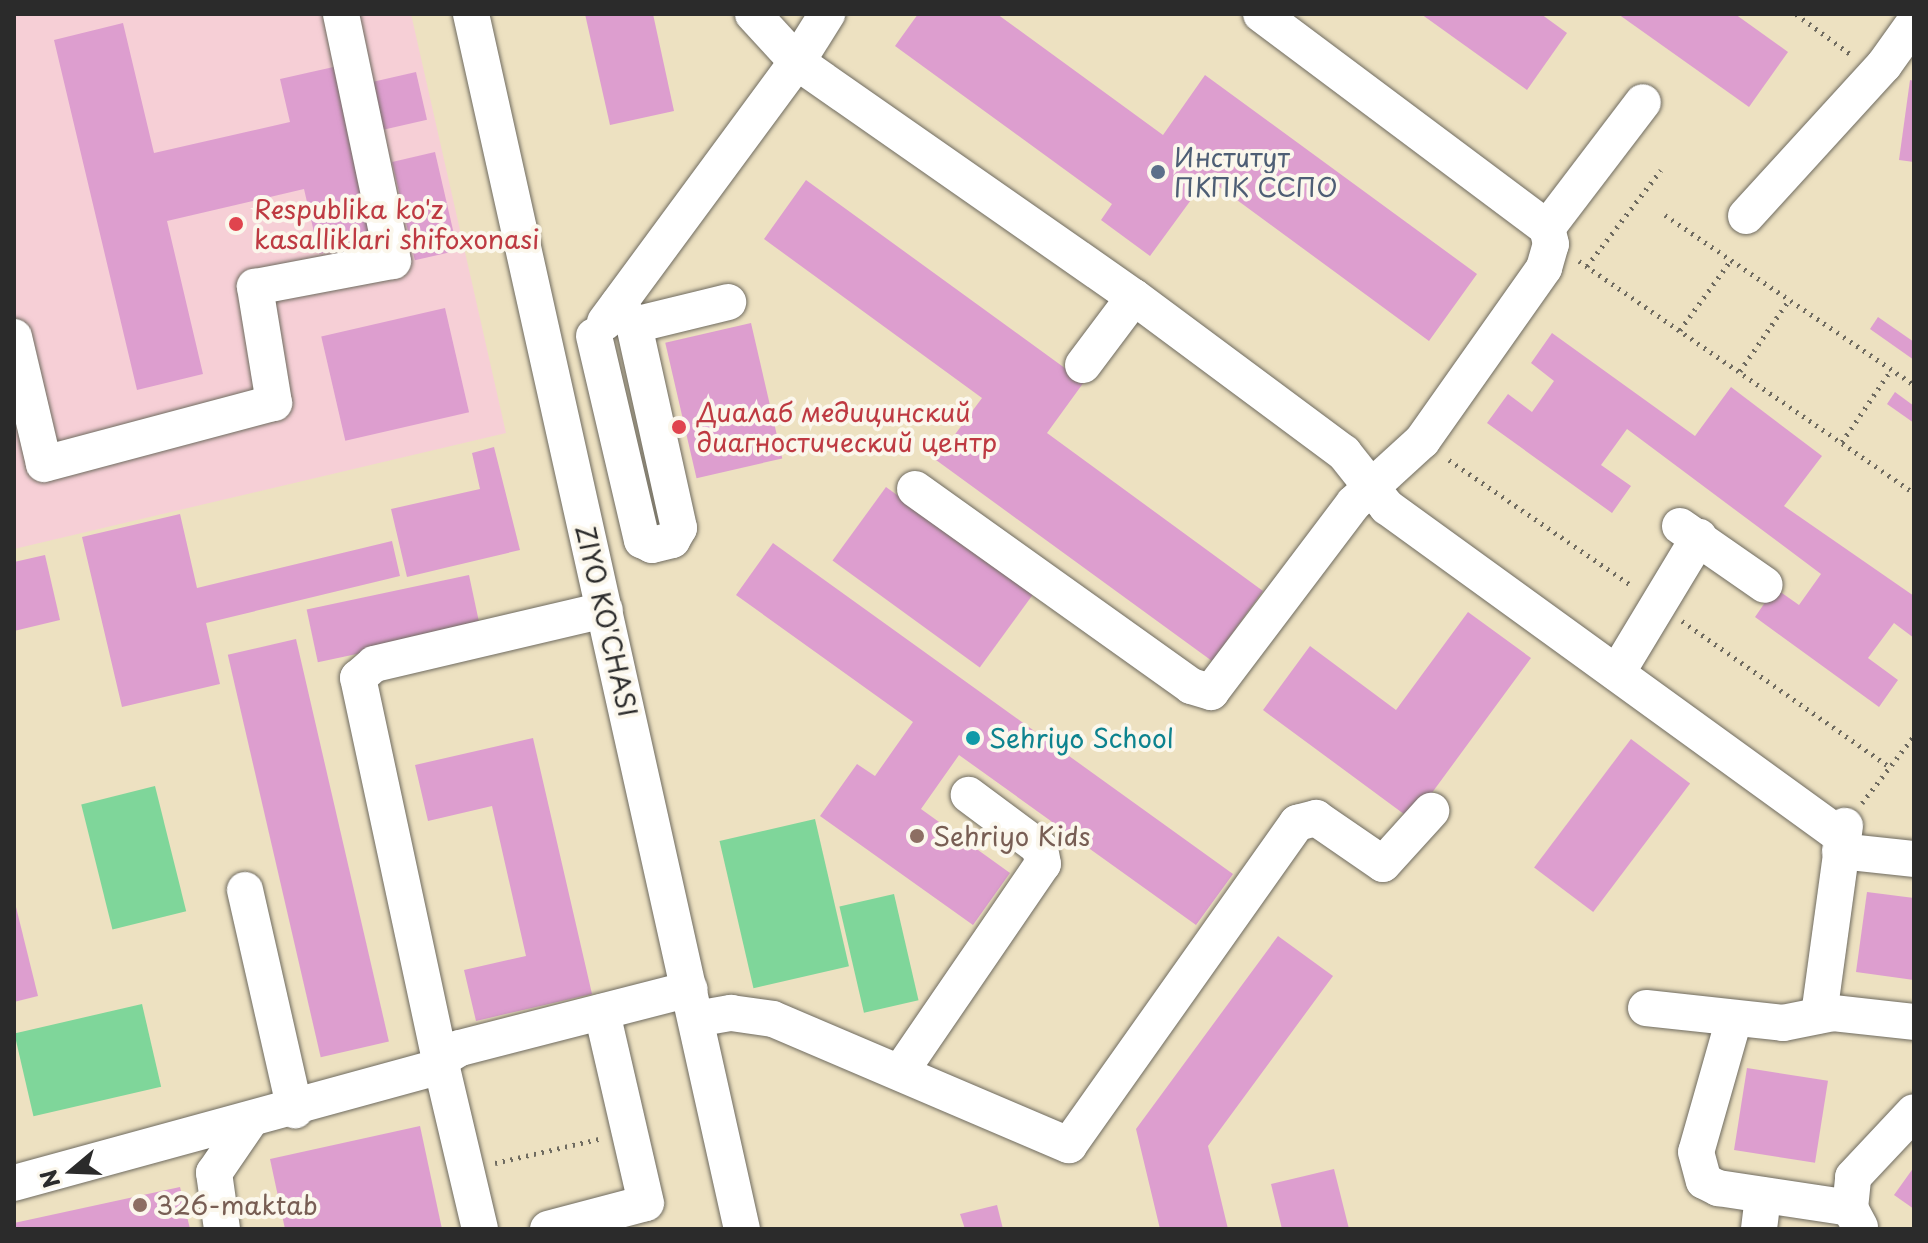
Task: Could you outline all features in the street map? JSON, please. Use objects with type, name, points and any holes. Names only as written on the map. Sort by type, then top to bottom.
[{"type":"street","points":[[14,337],[44,464],[274,403],[255,287],[393,261],[341,14]]},
{"type":"street","name":"ZIYO KO'CHASI","points":[[471,14],[742,1229]]},
{"type":"street","points":[[753,14],[797,62],[1134,297],[1344,453],[1387,507],[1842,838],[1914,859]]},
{"type":"street","points":[[552,372],[583,351],[594,336],[626,314],[827,14]]},
{"type":"street","points":[[1261,14],[1549,236]]},
{"type":"street","points":[[1746,216],[1877,73],[1914,23]]},
{"type":"street","points":[[915,489],[1191,686],[1211,692],[1369,487],[1422,441],[1544,268],[1549,236],[1643,102]]},
{"type":"street","points":[[1083,365],[1134,297]]},
{"type":"street","points":[[626,314],[728,302]]},
{"type":"street","points":[[594,336],[642,540],[652,545],[672,540],[679,528],[626,314]]},
{"type":"street","points":[[1617,673],[1690,531],[1765,585]]},
{"type":"street","points":[[480,1229],[440,1060],[358,678],[374,664],[605,610]]},
{"type":"street","points":[[901,1071],[1043,864],[1040,848],[969,795]]},
{"type":"street","points":[[14,1183],[420,1075],[460,1048],[602,1012],[693,1004],[773,1019],[1069,1145],[1297,823],[1316,818],[1383,864],[1431,811]]},
{"type":"street","points":[[1819,1015],[1842,838]]},
{"type":"street","points":[[245,890],[295,1110]]},
{"type":"street","points":[[1646,1008],[1783,1023],[1819,1015],[1914,1022]]},
{"type":"street","points":[[548,1229],[646,1203],[602,1012]]},
{"type":"street","points":[[1734,1019],[1696,1152],[1698,1169],[1704,1181],[1761,1212],[1856,1218],[1853,1177],[1914,1112]]},
{"type":"street","points":[[222,1229],[214,1173],[249,1122]]},
{"type":"path","points":[[1796,14],[1877,73]]},
{"type":"path","points":[[1587,266],[1661,170]]},
{"type":"path","points":[[1665,215],[1914,385]]},
{"type":"path","points":[[1549,236],[1587,266],[1914,493]]},
{"type":"path","points":[[1680,330],[1731,260]]},
{"type":"path","points":[[1740,371],[1789,300]]},
{"type":"path","points":[[1842,442],[1891,370]]},
{"type":"path","points":[[1842,838],[1914,736]]},
{"type":"path","points":[[466,1170],[631,1132]]},
{"type":"shaded area","name":"Respublika ko'z kasalliklari shifoxonasi","points":[[14,14],[411,14],[506,433],[14,549]]},
{"type":"green space","points":[[155,786],[186,911],[112,930],[81,804]]},
{"type":"green space","points":[[815,819],[849,966],[753,988],[720,841]]},
{"type":"green space","points":[[894,894],[919,1000],[864,1013],[839,907]]},
{"type":"green space","points":[[142,1004],[161,1087],[33,1116],[14,1033]]},
{"type":"building","points":[[585,14],[653,14],[674,111],[610,125]]},
{"type":"building","points":[[918,14],[997,14],[1163,135],[1205,75],[1477,274],[1429,341],[1207,178],[1150,256],[1101,220],[1112,204],[895,46]]},
{"type":"building","points":[[1421,14],[1541,14],[1567,33],[1527,90]]},
{"type":"building","points":[[1618,14],[1735,14],[1788,52],[1749,107]]},
{"type":"building","points":[[123,23],[154,153],[290,122],[280,79],[338,66],[379,241],[319,254],[304,189],[167,221],[203,374],[137,390],[54,40]]},
{"type":"building","points":[[416,72],[427,120],[382,130],[371,82]]},
{"type":"building","points":[[1910,80],[1914,81],[1914,162],[1899,160]]},
{"type":"building","points":[[435,152],[458,250],[415,260],[392,162]]},
{"type":"building","points":[[806,180],[1084,382],[1047,433],[1263,591],[1212,661],[936,460],[982,398],[764,239]]},
{"type":"building","points":[[445,308],[469,412],[345,441],[321,337]]},
{"type":"building","points":[[1878,317],[1914,342],[1914,360],[1870,329]]},
{"type":"building","points":[[751,323],[782,458],[697,478],[665,343]]},
{"type":"building","points":[[1552,333],[1695,436],[1731,387],[1822,456],[1784,506],[1914,596],[1914,638],[1894,623],[1868,658],[1898,680],[1879,707],[1755,617],[1775,588],[1799,605],[1821,574],[1627,429],[1601,465],[1631,486],[1612,513],[1487,423],[1508,394],[1532,412],[1554,381],[1531,363]]},
{"type":"building","points":[[1895,392],[1914,406],[1914,423],[1887,404]]},
{"type":"building","points":[[494,447],[520,550],[407,577],[391,509],[480,489],[472,453]]},
{"type":"building","points":[[886,487],[1033,594],[980,668],[833,561]]},
{"type":"building","points":[[180,514],[197,588],[392,541],[400,576],[206,623],[220,684],[122,707],[82,537]]},
{"type":"building","name":"Sehriyo School","points":[[773,543],[1233,874],[1196,925],[959,755],[921,809],[1010,873],[973,925],[820,816],[857,764],[875,776],[913,722],[736,595]]},
{"type":"building","points":[[45,555],[60,620],[14,631],[14,562]]},
{"type":"building","points":[[469,575],[480,628],[318,662],[307,610]]},
{"type":"building","points":[[1468,612],[1531,658],[1412,820],[1263,710],[1310,646],[1396,710]]},
{"type":"building","points":[[296,639],[389,1041],[321,1057],[228,655]]},
{"type":"building","points":[[533,738],[592,994],[476,1021],[464,970],[526,956],[492,806],[428,821],[415,765]]},
{"type":"building","points":[[1631,739],[1690,784],[1593,912],[1534,868]]},
{"type":"building","points":[[1867,892],[1914,898],[1914,980],[1856,972]]},
{"type":"building","points":[[14,899],[38,996],[14,1002]]},
{"type":"building","points":[[1278,936],[1333,976],[1208,1146],[1228,1229],[1160,1229],[1136,1129]]},
{"type":"building","points":[[1747,1068],[1828,1081],[1815,1163],[1734,1150]]},
{"type":"building","points":[[420,1126],[442,1229],[285,1229],[270,1159]]},
{"type":"building","points":[[1914,1167],[1914,1209],[1894,1195]]},
{"type":"building","points":[[1334,1169],[1349,1229],[1282,1229],[1271,1184]]},
{"type":"building","name":"326-maktab","points":[[180,1187],[190,1229],[14,1229],[14,1223]]},
{"type":"building","points":[[997,1205],[1003,1229],[965,1229],[960,1214]]},
{"type":"place","name":"Институт ПКПК ССПО","points":[[1158,172]]},
{"type":"place","name":"Respublika ko'z kasalliklari shifoxonasi","points":[[236,224]]},
{"type":"place","name":"Диалаб медицинский диагностический центр","points":[[679,427]]},
{"type":"place","name":"Sehriyo School","points":[[973,738]]},
{"type":"place","name":"Sehriyo Kids","points":[[917,836]]},
{"type":"place","name":"326-maktab","points":[[140,1205]]}]
